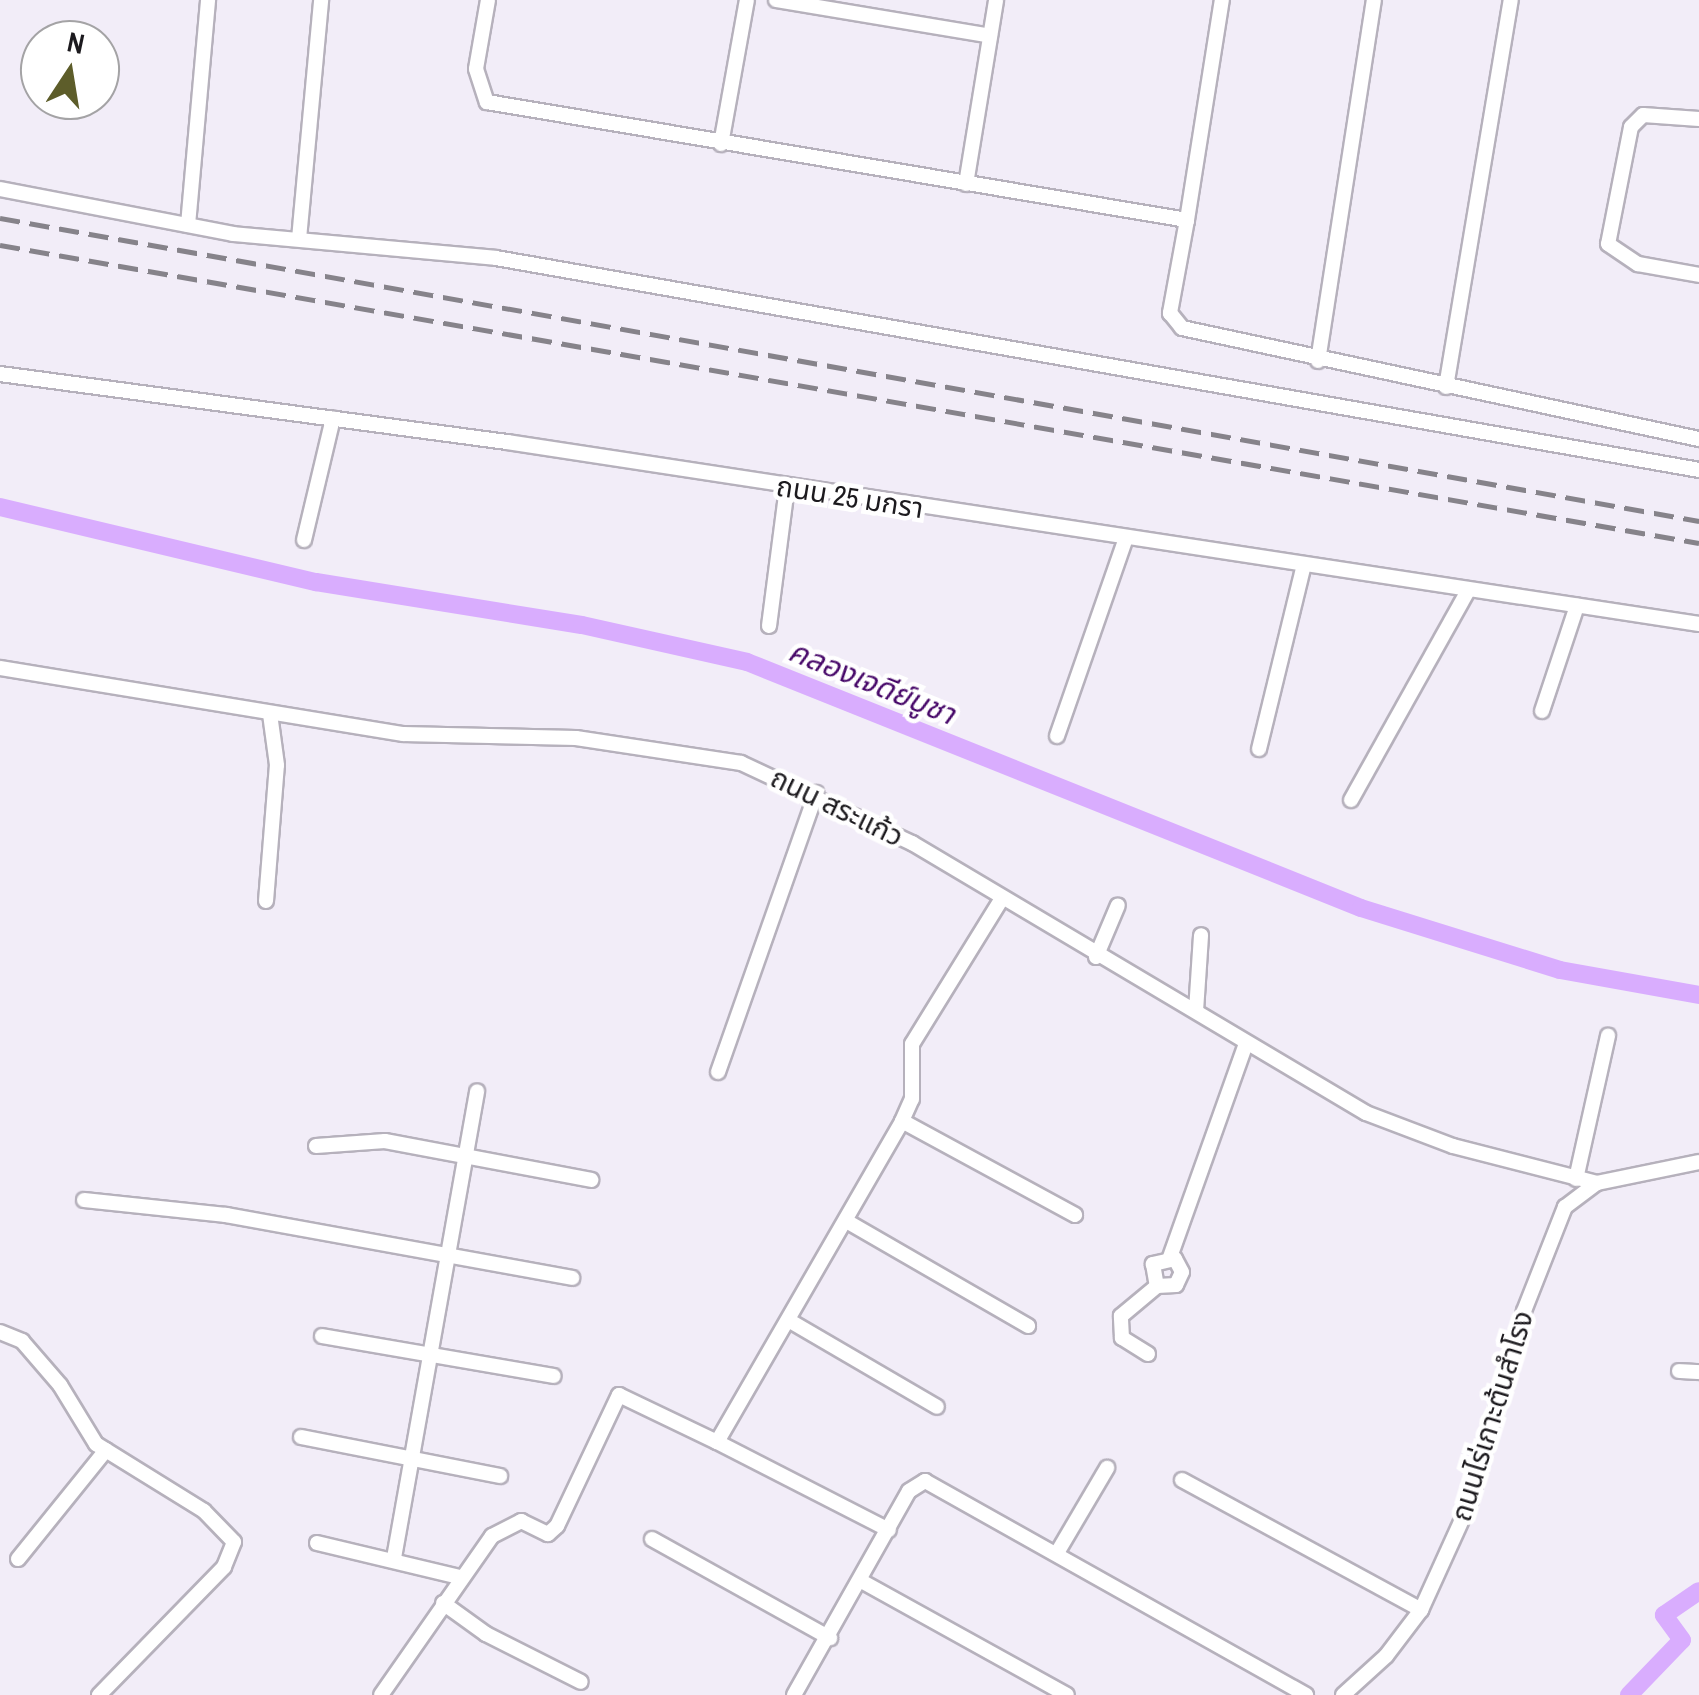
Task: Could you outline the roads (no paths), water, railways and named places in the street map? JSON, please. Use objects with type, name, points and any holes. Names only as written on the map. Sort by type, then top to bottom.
[{"type":"street","points":[[188,225],[208,0]]},
{"type":"street","points":[[299,240],[321,0]]},
{"type":"street","points":[[488,0],[476,69],[487,102],[1187,220]]},
{"type":"street","points":[[720,144],[747,0]]},
{"type":"street","points":[[776,0],[990,36]]},
{"type":"street","points":[[966,184],[996,0]]},
{"type":"street","points":[[1222,0],[1174,322],[1318,361],[1699,438]]},
{"type":"street","points":[[1318,361],[1374,0]]},
{"type":"street","points":[[1446,387],[1511,0]]},
{"type":"street","points":[[1699,119],[1642,114],[1631,127],[1608,244],[1638,264],[1699,275]]},
{"type":"street","points":[[0,189],[188,225],[299,240],[496,258],[1699,470]]},
{"type":"street","name":"ถนน 25 มกรา","points":[[0,374],[333,418],[1699,624]]},
{"type":"street","points":[[304,540],[333,418]]},
{"type":"street","points":[[769,626],[787,488]]},
{"type":"street","points":[[1057,736],[1126,538]]},
{"type":"street","points":[[1259,749],[1304,566]]},
{"type":"street","points":[[1351,800],[1468,591]]},
{"type":"street","points":[[1542,711],[1577,606]]},
{"type":"street","name":"ถนน สระแก้ว","points":[[0,668],[402,734],[576,738],[741,762],[816,793],[1396,1128],[1597,1182]]},
{"type":"street","points":[[266,902],[277,765],[270,714]]},
{"type":"street","points":[[718,1072],[816,793]]},
{"type":"street","points":[[717,1442],[848,1222],[902,1121],[912,1099],[912,1044],[1001,900]]},
{"type":"street","points":[[1096,956],[1118,905]]},
{"type":"street","points":[[1196,1012],[1201,936]]},
{"type":"street","points":[[1576,1179],[1608,1036]]},
{"type":"street","points":[[1170,1258],[1246,1042]]},
{"type":"street","points":[[394,1558],[477,1091]]},
{"type":"street","points":[[902,1121],[1075,1216]]},
{"type":"street","points":[[316,1146],[360,1138],[590,1180]]},
{"type":"street","points":[[1597,1182],[1699,1162]]},
{"type":"street","name":"ถนนไร่เกาะต้นสำโรง","points":[[1343,1695],[1386,1656],[1421,1610],[1470,1502],[1554,1227],[1580,1192],[1597,1182]]},
{"type":"street","points":[[84,1200],[226,1215],[572,1278]]},
{"type":"street","points":[[848,1222],[1028,1326]]},
{"type":"street","points":[[1157,1286],[1153,1264],[1170,1258]]},
{"type":"street","points":[[1148,1354],[1122,1338],[1120,1321],[1157,1286],[1171,1287],[1182,1277],[1170,1258]]},
{"type":"street","points":[[790,1321],[937,1407]]},
{"type":"street","points":[[0,1332],[22,1341],[60,1385],[81,1428],[106,1450],[204,1511],[234,1542],[224,1566],[99,1695]]},
{"type":"street","points":[[322,1336],[554,1376]]},
{"type":"street","points":[[1679,1371],[1699,1372]]},
{"type":"street","points":[[388,1692],[460,1576],[509,1524],[522,1521],[548,1534],[557,1526],[619,1394],[890,1530]]},
{"type":"street","points":[[300,1437],[500,1476]]},
{"type":"street","points":[[18,1559],[106,1450]]},
{"type":"street","points":[[1056,1553],[1107,1468]]},
{"type":"street","points":[[1182,1480],[1421,1610]]},
{"type":"street","points":[[794,1695],[863,1582],[909,1492],[925,1481],[1306,1695]]},
{"type":"street","points":[[652,1539],[830,1638]]},
{"type":"street","points":[[317,1542],[460,1576]]},
{"type":"street","points":[[863,1582],[1067,1695]]},
{"type":"street","points":[[443,1602],[486,1634],[581,1682]]},
{"type":"waterway","name":"คลองเจดีย์บูชา","points":[[0,507],[316,582],[582,625],[747,662],[1361,908],[1560,970],[1699,995]]},
{"type":"waterway","points":[[1629,1695],[1682,1640],[1664,1615],[1699,1591]]},
{"type":"railway","points":[[0,218],[1699,521]]},
{"type":"railway","points":[[0,245],[1699,543]]}]
